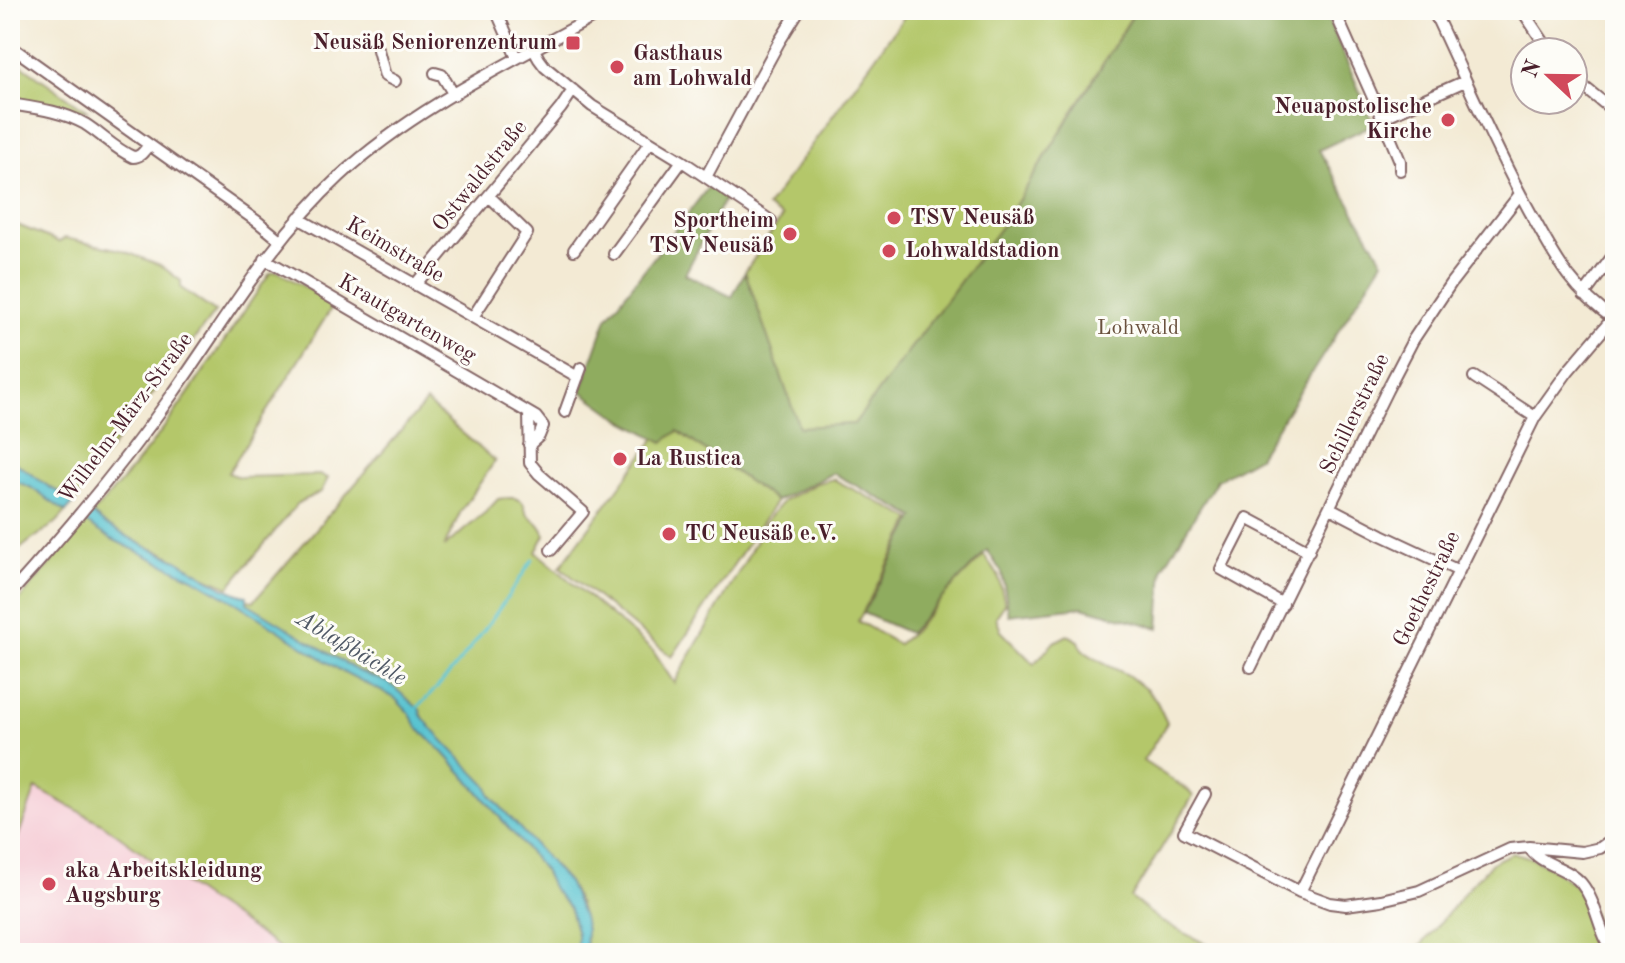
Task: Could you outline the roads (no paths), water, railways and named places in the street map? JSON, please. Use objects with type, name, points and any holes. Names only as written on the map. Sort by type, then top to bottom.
[{"type":"street","points":[[496,10],[517,58]]},
{"type":"street","name":"Wilhelm-März-Straße","points":[[10,594],[95,496],[154,420],[280,240],[341,175],[375,146],[498,67],[606,10]]},
{"type":"street","points":[[706,177],[799,10]]},
{"type":"street","points":[[1334,10],[1400,161],[1400,170]]},
{"type":"street","points":[[1433,10],[1488,132],[1560,266],[1584,295],[1614,319]]},
{"type":"street","points":[[1522,10],[1539,36]]},
{"type":"street","points":[[10,46],[280,240]]},
{"type":"street","points":[[378,50],[385,76],[395,81]]},
{"type":"street","points":[[534,50],[545,67],[615,121],[682,161],[771,221]]},
{"type":"street","points":[[435,73],[442,75],[454,95]]},
{"type":"street","points":[[1382,118],[1465,81]]},
{"type":"street","name":"Ostwaldstraße","points":[[415,285],[573,90]]},
{"type":"street","points":[[1589,91],[1615,112]]},
{"type":"street","points":[[10,104],[43,109],[85,124],[133,157],[142,154],[149,145]]},
{"type":"street","points":[[574,250],[650,142]]},
{"type":"street","points":[[614,254],[682,161]]},
{"type":"street","name":"Schillerstraße","points":[[1251,667],[1419,331],[1520,194]]},
{"type":"street","points":[[473,317],[527,233],[489,196]]},
{"type":"street","name":"Keimstraße","points":[[298,218],[473,317],[580,372],[565,412]]},
{"type":"street","points":[[1584,295],[1615,253]]},
{"type":"street","name":"Krautgartenweg","points":[[265,259],[529,413],[529,459],[534,470],[583,512],[551,550]]},
{"type":"street","name":"Goethestraße","points":[[1300,892],[1535,417],[1568,371],[1614,319]]},
{"type":"street","points":[[1474,377],[1535,417]]},
{"type":"street","points":[[1330,508],[1459,571]]},
{"type":"street","points":[[1283,604],[1221,569],[1247,518],[1309,551]]},
{"type":"street","points":[[1205,794],[1184,832],[1300,892],[1330,903],[1346,905],[1419,891],[1510,849],[1529,847],[1582,852],[1600,848],[1615,837]]},
{"type":"street","points":[[1529,847],[1535,855],[1581,883],[1595,908],[1606,942],[1614,953]]},
{"type":"water","points":[[10,459],[75,502],[66,512],[30,487],[10,479]]},
{"type":"water","points":[[92,514],[106,525],[177,560],[224,588],[247,596],[247,603],[358,671],[389,683],[420,710],[433,730],[488,787],[490,795],[568,882],[583,917],[585,953],[577,953],[577,934],[570,909],[553,889],[544,870],[395,698],[338,669],[193,578],[112,539],[85,522]]},
{"type":"waterway","points":[[415,710],[463,657],[533,559]]},
{"type":"place","name":"Neusäß Seniorenzentrum","points":[[573,43]]},
{"type":"place","name":"Gasthaus am Lohwald","points":[[617,67]]},
{"type":"place","name":"Neuapostolische Kirche","points":[[1448,120]]},
{"type":"place","name":"TSV Neusäß","points":[[894,218]]},
{"type":"place","name":"Sportheim TSV Neusäß","points":[[790,234]]},
{"type":"place","name":"Lohwaldstadion","points":[[889,251]]},
{"type":"place","name":"La Rustica","points":[[620,459]]},
{"type":"place","name":"TC Neusäß e.V.","points":[[669,534]]},
{"type":"place","name":"aka Arbeitskleidung Augsburg","points":[[49,884]]},
{"type":"park label","name":"Lohwald","points":[[1138,328]]},
{"type":"water label","name":"Ablaßbächle","points":[[351,649]]}]
